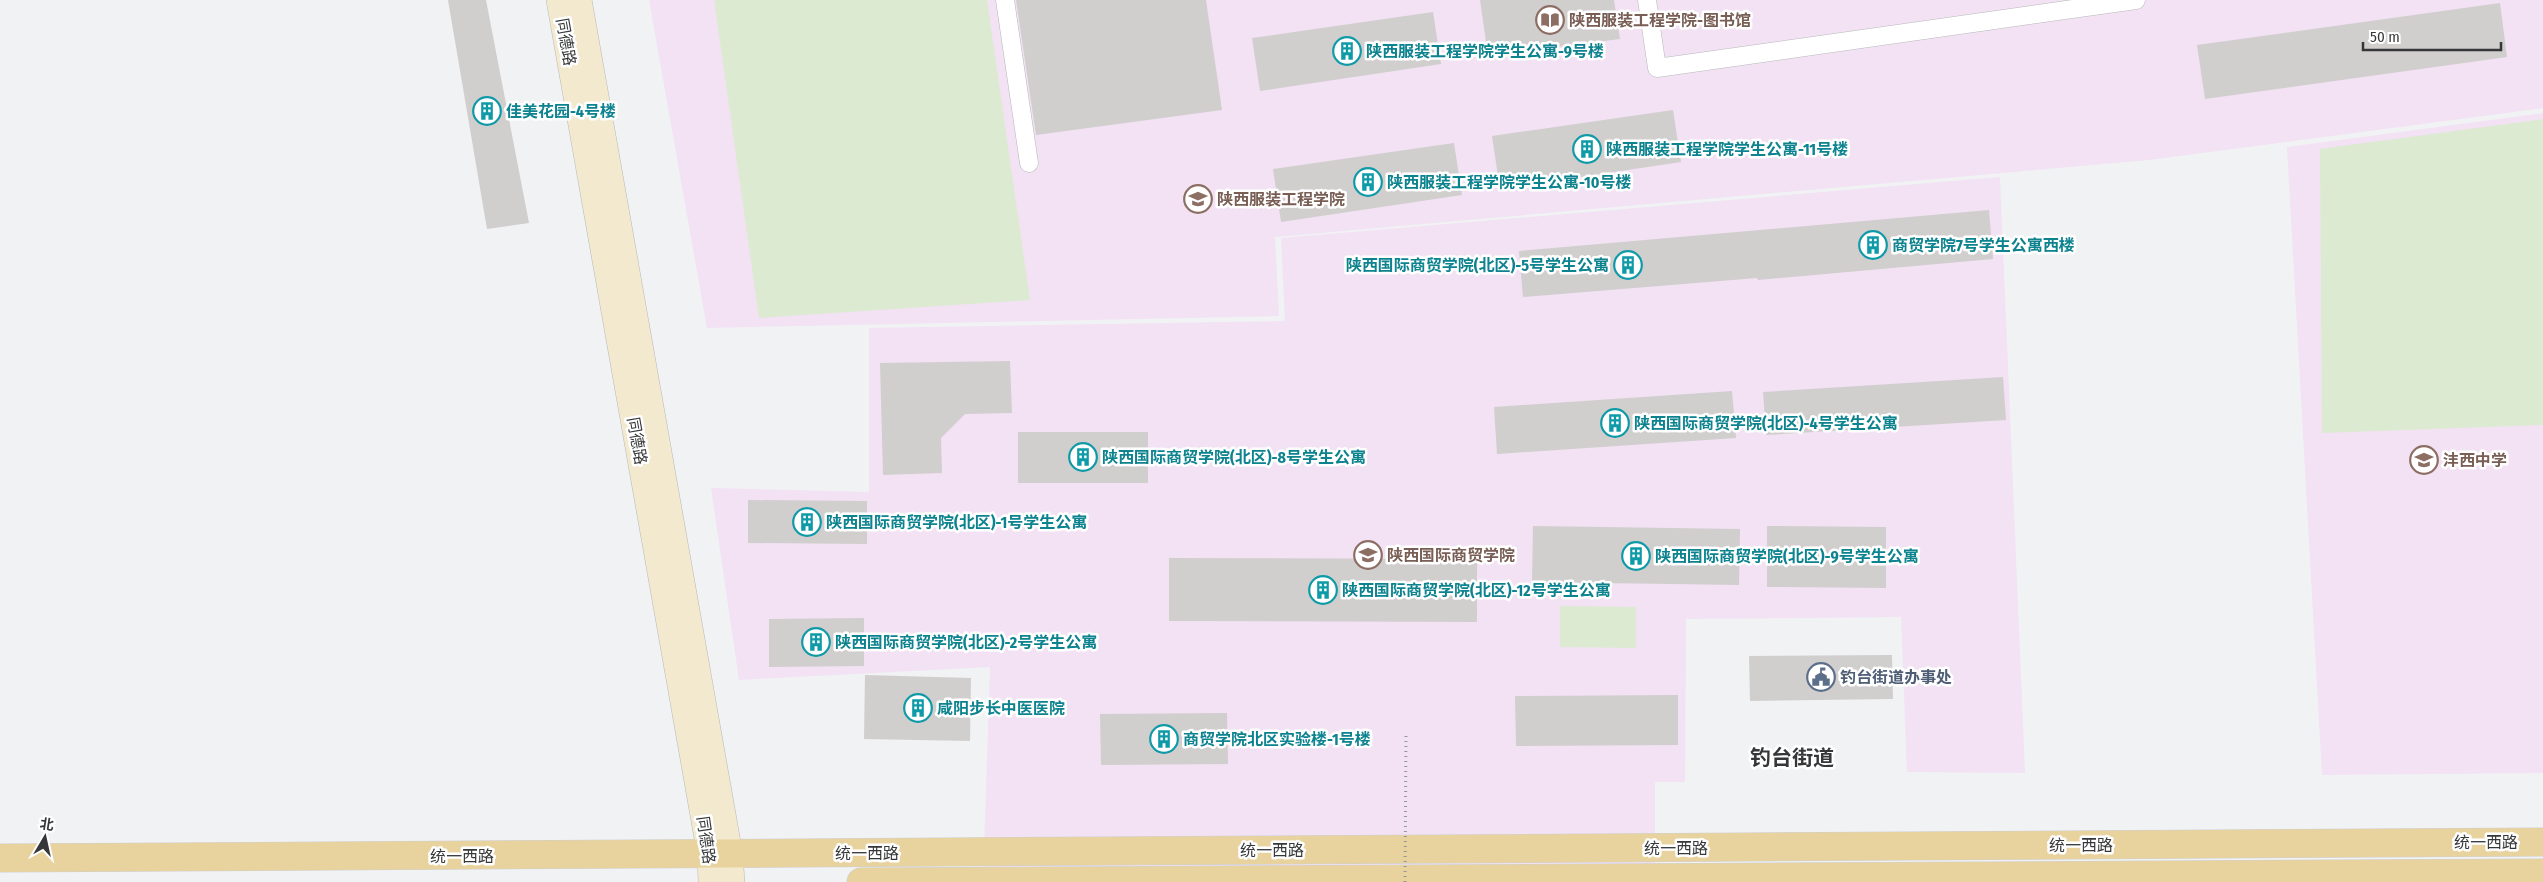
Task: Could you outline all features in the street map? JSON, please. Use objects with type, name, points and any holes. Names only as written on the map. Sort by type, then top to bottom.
[{"type":"main road","name":"统一西路","points":[[0,858],[2543,842]]},
{"type":"main road","name":"统一西路","points":[[861,882],[2543,873]]},
{"type":"street","name":"同德路","points":[[559,0],[720,854],[732,882]]},
{"type":"street","name":"同德路","points":[[579,0],[720,854],[711,882]]},
{"type":"street","points":[[1005,0],[1029,163]]},
{"type":"street","points":[[1647,0],[1656,68],[2136,0]]},
{"type":"path","points":[[1405,882],[1406,734]]},
{"type":"shaded area","name":"陕西服装工程学院","points":[[649,0],[2543,0],[2543,108],[2149,160],[1275,237],[1279,316],[707,328]]},
{"type":"shaded area","name":"沣西中学","points":[[2543,113],[2543,773],[2322,775],[2287,147]]},
{"type":"shaded area","name":"陕西国际商贸学院","points":[[2000,177],[2025,773],[1907,772],[1901,617],[1686,619],[1685,782],[1655,782],[1655,882],[983,882],[990,667],[739,680],[711,488],[869,492],[869,328],[1285,321],[1281,238]]},
{"type":"green space","points":[[714,0],[987,0],[1030,300],[759,318]]},
{"type":"green space","points":[[2543,119],[2543,425],[2322,433],[2320,149]]},
{"type":"green space","points":[[1560,606],[1636,607],[1636,648],[1560,647]]},
{"type":"building","name":"佳美花园-4号楼","points":[[448,0],[486,0],[529,223],[487,229]]},
{"type":"building","points":[[1016,0],[1206,0],[1222,110],[1036,135]]},
{"type":"building","name":"陕西服装工程学院-图书馆","points":[[1480,0],[1614,0],[1620,39],[1488,56]]},
{"type":"building","points":[[2500,3],[2507,57],[2205,99],[2197,45]]},
{"type":"building","name":"陕西服装工程学院学生公寓-9号楼","points":[[1433,12],[1441,64],[1260,91],[1252,38]]},
{"type":"building","name":"陕西服装工程学院学生公寓-11号楼","points":[[1673,110],[1681,162],[1500,189],[1492,136]]},
{"type":"building","name":"陕西服装工程学院学生公寓-10号楼","points":[[1454,143],[1462,195],[1281,222],[1273,169]]},
{"type":"building","points":[[1989,210],[1993,259],[1758,280],[1757,278],[1523,297],[1519,251]]},
{"type":"building","points":[[1010,361],[1012,413],[965,414],[941,438],[942,473],[883,475],[880,363]]},
{"type":"building","points":[[2003,377],[2006,420],[1766,435],[1763,392]]},
{"type":"building","name":"陕西国际商贸学院(北区)-4号学生公寓","points":[[1732,391],[1736,438],[1497,454],[1494,407]]},
{"type":"building","name":"陕西国际商贸学院(北区)-8号学生公寓","points":[[1018,432],[1148,432],[1148,483],[1018,483]]},
{"type":"building","name":"陕西国际商贸学院(北区)-1号学生公寓","points":[[748,500],[867,501],[867,544],[748,543]]},
{"type":"building","name":"陕西国际商贸学院(北区)-9号学生公寓","points":[[1533,526],[1740,529],[1739,585],[1532,582]]},
{"type":"building","points":[[1767,526],[1886,527],[1886,588],[1767,587]]},
{"type":"building","name":"陕西国际商贸学院(北区)-12号学生公寓","points":[[1169,558],[1477,559],[1477,622],[1169,621]]},
{"type":"building","name":"陕西国际商贸学院(北区)-2号学生公寓","points":[[864,618],[864,666],[769,667],[769,619]]},
{"type":"building","name":"钓台街道办事处","points":[[1892,655],[1893,699],[1750,701],[1749,656]]},
{"type":"building","name":"咸阳步长中医医院","points":[[865,675],[971,678],[970,741],[864,739]]},
{"type":"building","points":[[1678,695],[1678,745],[1516,746],[1515,696]]},
{"type":"building","name":"商贸学院北区实验楼-1号楼","points":[[1227,713],[1228,764],[1101,765],[1100,714]]},
{"type":"place","name":"陕西服装工程学院-图书馆","points":[[1550,20]]},
{"type":"place","name":"陕西服装工程学院学生公寓-9号楼","points":[[1347,51]]},
{"type":"place","name":"佳美花园-4号楼","points":[[487,111]]},
{"type":"place","name":"陕西服装工程学院学生公寓-11号楼","points":[[1587,149]]},
{"type":"place","name":"陕西服装工程学院学生公寓-10号楼","points":[[1368,182]]},
{"type":"place","name":"陕西服装工程学院","points":[[1198,199]]},
{"type":"place","name":"商贸学院7号学生公寓西楼","points":[[1873,245]]},
{"type":"place","name":"陕西国际商贸学院(北区)-5号学生公寓","points":[[1628,265]]},
{"type":"place","name":"陕西国际商贸学院(北区)-4号学生公寓","points":[[1615,423]]},
{"type":"place","name":"陕西国际商贸学院(北区)-8号学生公寓","points":[[1083,457]]},
{"type":"place","name":"沣西中学","points":[[2424,460]]},
{"type":"place","name":"陕西国际商贸学院(北区)-1号学生公寓","points":[[807,522]]},
{"type":"place","name":"陕西国际商贸学院","points":[[1368,555]]},
{"type":"place","name":"陕西国际商贸学院(北区)-9号学生公寓","points":[[1636,556]]},
{"type":"place","name":"陕西国际商贸学院(北区)-12号学生公寓","points":[[1323,590]]},
{"type":"place","name":"陕西国际商贸学院(北区)-2号学生公寓","points":[[816,642]]},
{"type":"place","name":"钓台街道办事处","points":[[1821,677]]},
{"type":"place","name":"咸阳步长中医医院","points":[[918,708]]},
{"type":"place","name":"商贸学院北区实验楼-1号楼","points":[[1164,739]]},
{"type":"district","name":"钓台街道","points":[[1792,758]]}]
